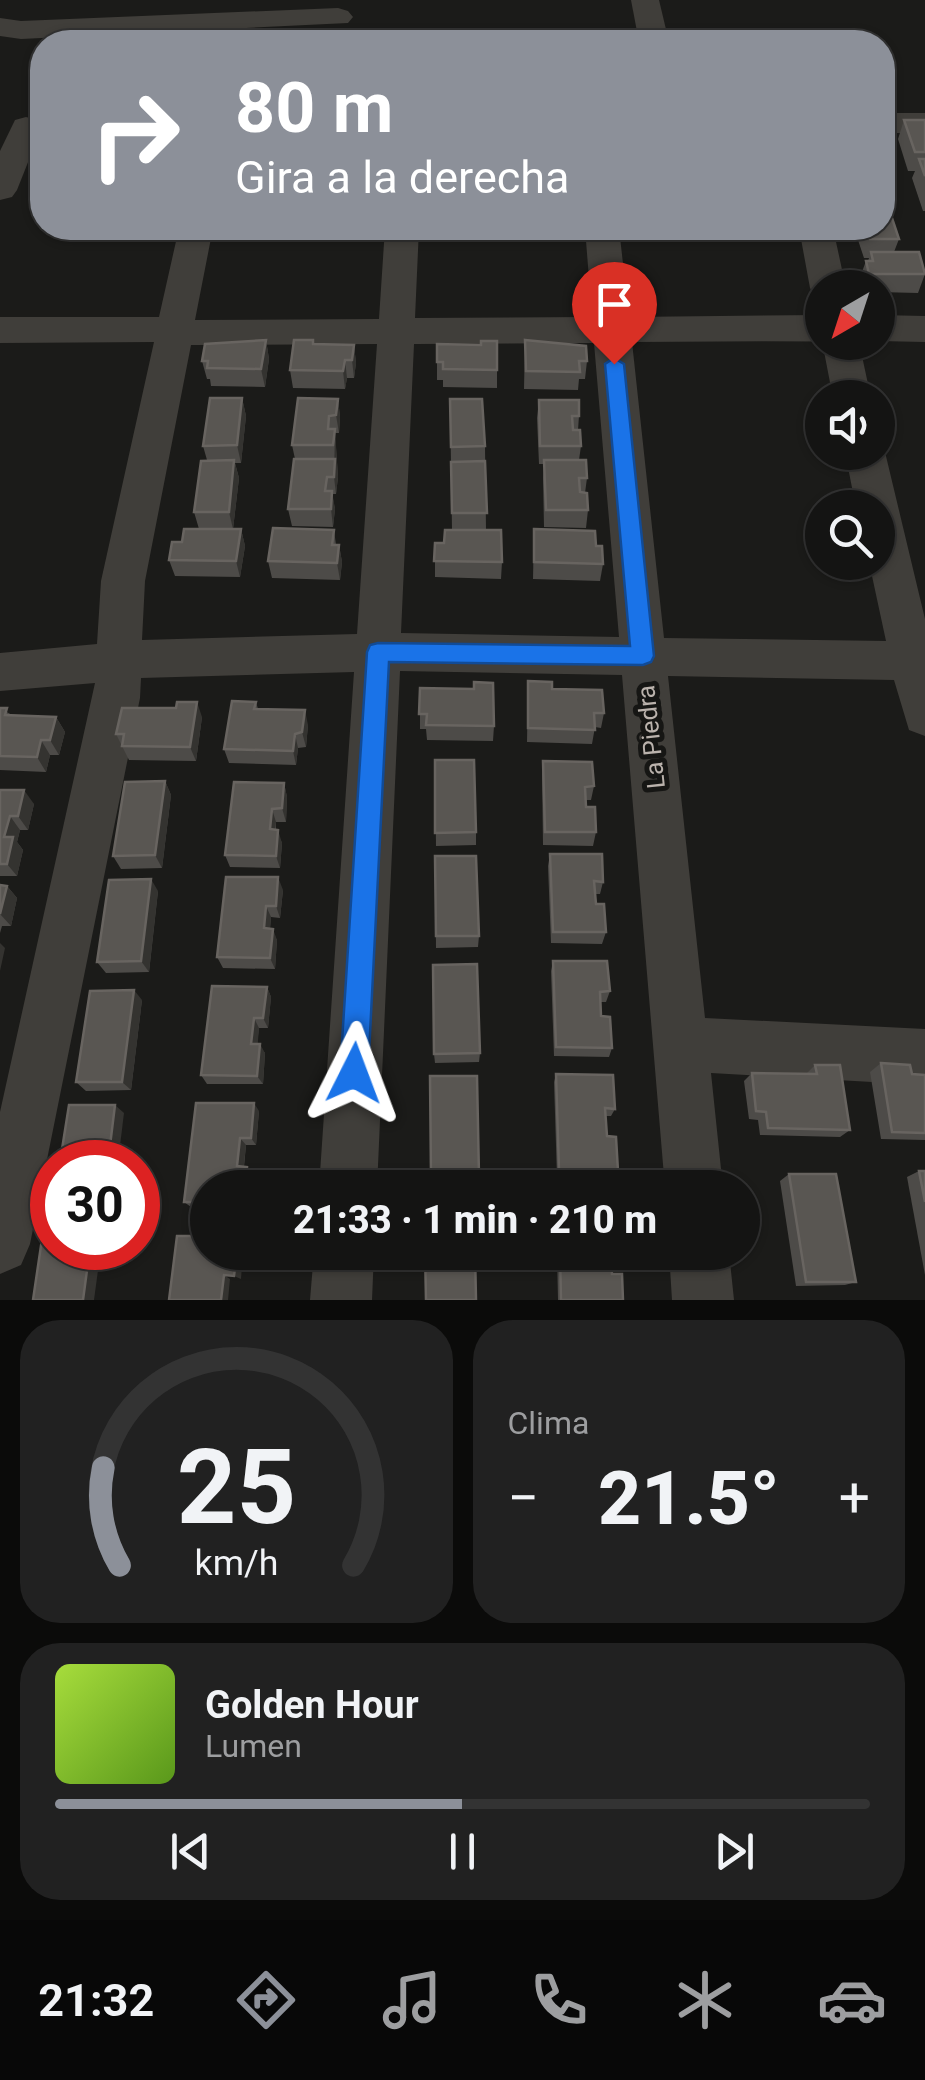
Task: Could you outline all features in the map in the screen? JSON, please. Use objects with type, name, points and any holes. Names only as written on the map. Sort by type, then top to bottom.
[{"type":"street","points":[[644,0],[651,30]]},
{"type":"street","points":[[0,27],[89,14],[338,20]]},
{"type":"street","points":[[895,123],[925,123]]},
{"type":"street","points":[[0,190],[23,128]]},
{"type":"street","points":[[0,1244],[117,698],[123,581],[193,240]]},
{"type":"street","points":[[349,1170],[401,240]]},
{"type":"street","name":"La Piedra","points":[[603,240],[692,1170]]},
{"type":"street","points":[[818,240],[824,270]]},
{"type":"street","points":[[0,330],[173,329],[202,334],[805,328]]},
{"type":"street","points":[[895,328],[925,329]]},
{"type":"street","points":[[895,576],[918,661],[925,716]]},
{"type":"street","points":[[0,672],[118,661],[378,652],[918,661]]},
{"type":"street","points":[[682,1044],[925,1057]]},
{"type":"street","points":[[341,1300],[343,1270]]},
{"type":"street","points":[[700,1270],[703,1300]]},
{"type":"building","points":[[904,120],[925,120],[925,152],[915,152]]},
{"type":"building","points":[[871,252],[919,252],[925,274],[868,270],[866,261],[873,261]]},
{"type":"building","points":[[266,340],[261,369],[207,368],[208,361],[202,361],[205,344]]},
{"type":"building","points":[[294,340],[354,345],[352,360],[345,360],[343,371],[290,370]]},
{"type":"building","points":[[525,340],[586,346],[587,361],[579,361],[580,372],[526,371]]},
{"type":"building","points":[[481,341],[497,341],[497,370],[443,369],[443,362],[437,362],[437,344],[481,345]]},
{"type":"building","points":[[210,398],[242,398],[237,445],[203,446]]},
{"type":"building","points":[[298,398],[338,399],[336,415],[329,416],[328,429],[335,429],[333,445],[292,445]]},
{"type":"building","points":[[450,399],[482,399],[485,446],[451,447]]},
{"type":"building","points":[[539,400],[579,400],[579,416],[572,416],[573,430],[580,430],[581,446],[540,446]]},
{"type":"building","points":[[294,459],[335,459],[334,477],[327,477],[325,491],[332,491],[331,509],[288,509]]},
{"type":"building","points":[[234,460],[229,512],[194,512],[201,461]]},
{"type":"building","points":[[544,460],[586,460],[587,478],[579,478],[580,492],[587,493],[588,510],[546,510]]},
{"type":"building","points":[[485,461],[487,513],[452,513],[451,462]]},
{"type":"building","points":[[273,528],[334,530],[332,545],[339,545],[337,563],[268,561]]},
{"type":"building","points":[[184,529],[241,529],[236,561],[169,560],[172,542],[182,542]]},
{"type":"building","points":[[534,529],[595,531],[596,546],[602,546],[603,564],[534,562]]},
{"type":"building","points":[[445,530],[501,530],[502,562],[434,561],[435,543],[444,543]]},
{"type":"building","points":[[528,681],[552,682],[552,689],[602,690],[604,713],[594,713],[595,730],[528,728]]},
{"type":"building","points":[[474,682],[493,683],[494,726],[426,725],[427,714],[419,714],[420,688],[474,689]]},
{"type":"building","points":[[232,701],[256,702],[254,709],[305,710],[302,732],[295,734],[293,751],[224,749]]},
{"type":"building","points":[[177,702],[197,702],[190,747],[122,746],[124,734],[116,734],[122,708],[176,708]]},
{"type":"building","points":[[0,708],[7,708],[5,715],[56,717],[50,740],[41,740],[37,757],[0,756]]},
{"type":"building","points":[[435,760],[474,760],[476,832],[435,833]]},
{"type":"building","points":[[543,761],[592,762],[594,786],[585,787],[586,807],[595,807],[596,832],[545,832]]},
{"type":"building","points":[[165,781],[155,855],[113,856],[125,782]]},
{"type":"building","points":[[234,782],[284,783],[282,808],[272,809],[270,829],[278,830],[276,856],[225,855]]},
{"type":"building","points":[[0,790],[24,790],[18,816],[10,816],[4,837],[13,837],[7,864],[0,864]]},
{"type":"building","points":[[550,854],[602,854],[603,882],[594,881],[596,904],[604,904],[606,932],[553,932]]},
{"type":"building","points":[[435,856],[476,856],[479,936],[436,936]]},
{"type":"building","points":[[226,877],[278,877],[276,906],[266,906],[264,928],[273,929],[270,958],[217,957]]},
{"type":"building","points":[[151,879],[141,961],[97,962],[109,880]]},
{"type":"building","points":[[0,885],[7,886],[0,914]]},
{"type":"building","points":[[553,961],[607,961],[610,991],[600,992],[601,1016],[610,1017],[612,1048],[556,1047]]},
{"type":"building","points":[[477,964],[480,1053],[434,1054],[433,965]]},
{"type":"building","points":[[212,986],[267,987],[263,1018],[254,1018],[251,1044],[260,1044],[257,1076],[201,1075]]},
{"type":"building","points":[[134,990],[122,1082],[76,1082],[90,991]]},
{"type":"building","points":[[881,1063],[910,1065],[912,1074],[925,1075],[925,1133],[892,1132]]},
{"type":"building","points":[[815,1065],[840,1065],[850,1130],[768,1128],[766,1112],[756,1111],[752,1073],[817,1074]]},
{"type":"building","points":[[556,1074],[613,1075],[615,1109],[605,1108],[607,1136],[616,1137],[618,1170],[559,1170]]},
{"type":"building","points":[[430,1076],[477,1076],[479,1170],[431,1170]]},
{"type":"building","points":[[196,1103],[254,1103],[251,1138],[240,1138],[237,1166],[247,1170],[190,1170],[190,1202],[184,1202]]},
{"type":"building","points":[[69,1105],[115,1105],[111,1140],[63,1140]]},
{"type":"building","points":[[919,1171],[925,1171],[925,1202]]},
{"type":"building","points":[[789,1174],[836,1174],[856,1282],[806,1282]]},
{"type":"building","points":[[177,1236],[190,1236],[190,1270],[235,1270],[234,1276],[224,1275],[221,1300],[169,1300]]},
{"type":"building","points":[[37,1270],[87,1270],[83,1300],[33,1300]]},
{"type":"building","points":[[425,1270],[475,1270],[476,1300],[426,1300]]},
{"type":"building","points":[[560,1270],[612,1270],[612,1274],[622,1274],[623,1300],[561,1300]]},
{"type":"route","points":[[354,1073],[378,652],[643,656],[614,364]]}]
